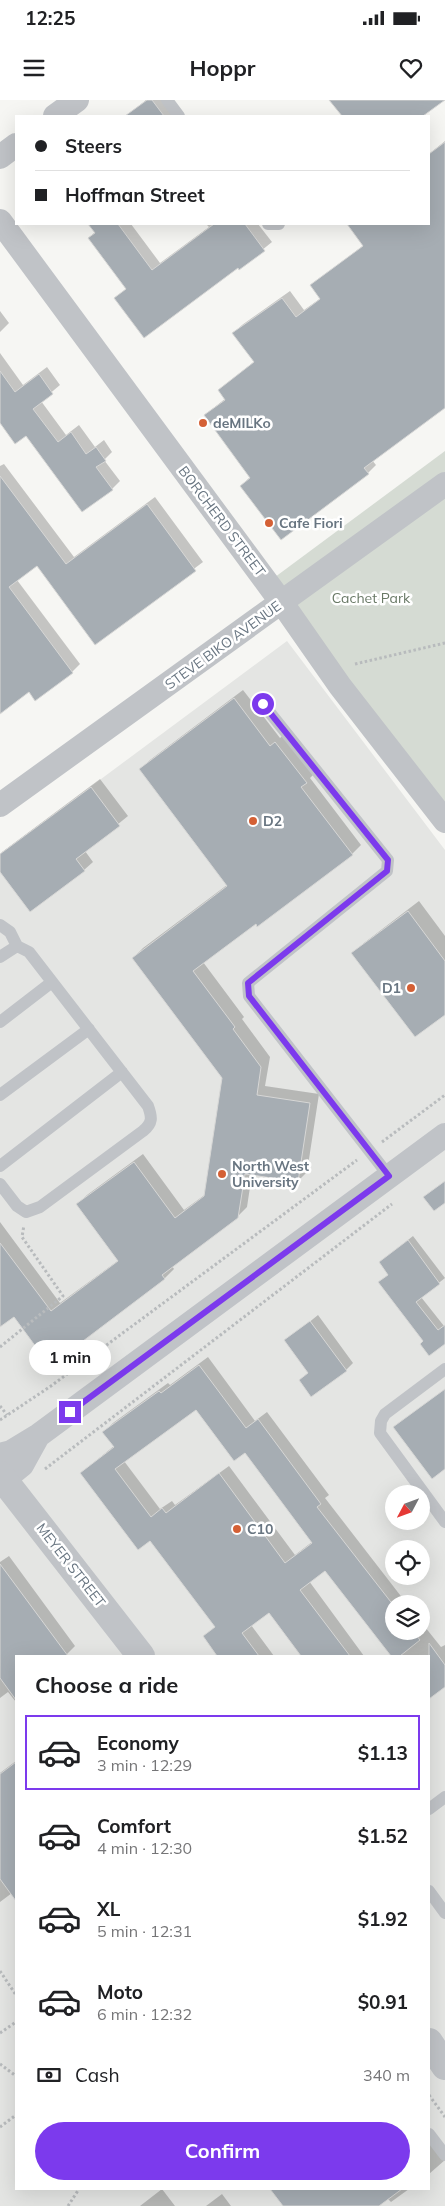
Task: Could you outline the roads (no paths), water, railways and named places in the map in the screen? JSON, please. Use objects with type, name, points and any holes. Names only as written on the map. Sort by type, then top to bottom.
[{"type":"street","points":[[56,115],[77,100]]},
{"type":"street","points":[[0,157],[15,146]]},
{"type":"street","name":"BORCHERD STREET","points":[[0,221],[282,603],[340,686],[445,821]]},
{"type":"street","name":"STEVE BIKO AVENUE","points":[[0,805],[445,484]]},
{"type":"street","points":[[1,1473],[22,1465],[39,1435],[445,1135]]},
{"type":"street","name":"MEYER STREET","points":[[1,1473],[140,1655]]},
{"type":"street","points":[[430,2044],[445,2066]]},
{"type":"lane","points":[[167,100],[178,115]]},
{"type":"lane","points":[[263,704],[388,860],[387,871],[248,983],[249,996],[389,1176]]},
{"type":"lane","points":[[0,925],[10,932],[17,946],[29,952],[148,1106],[151,1115],[150,1126],[46,1203],[26,1212],[17,1206],[0,1184]]},
{"type":"lane","points":[[0,957],[17,946]]},
{"type":"lane","points":[[0,1022],[52,982]]},
{"type":"lane","points":[[0,1095],[89,1029]]},
{"type":"lane","points":[[0,1166],[122,1072]]},
{"type":"lane","points":[[445,1369],[385,1414],[381,1421],[380,1433],[445,1522]]},
{"type":"lane","points":[[430,1808],[445,1797]]},
{"type":"lane","points":[[430,1892],[445,1914]]},
{"type":"lane","points":[[430,2135],[445,2155]]},
{"type":"place","name":"deMILKo","points":[[203,423]]},
{"type":"place","name":"Cafe Fiori","points":[[269,523]]},
{"type":"place","name":"D2","points":[[253,821]]},
{"type":"place","name":"D1","points":[[411,988]]},
{"type":"place","name":"North West University","points":[[222,1174]]},
{"type":"place","name":"C10","points":[[237,1529]]},
{"type":"park label","name":"Cachet Park","points":[[371,598]]}]
